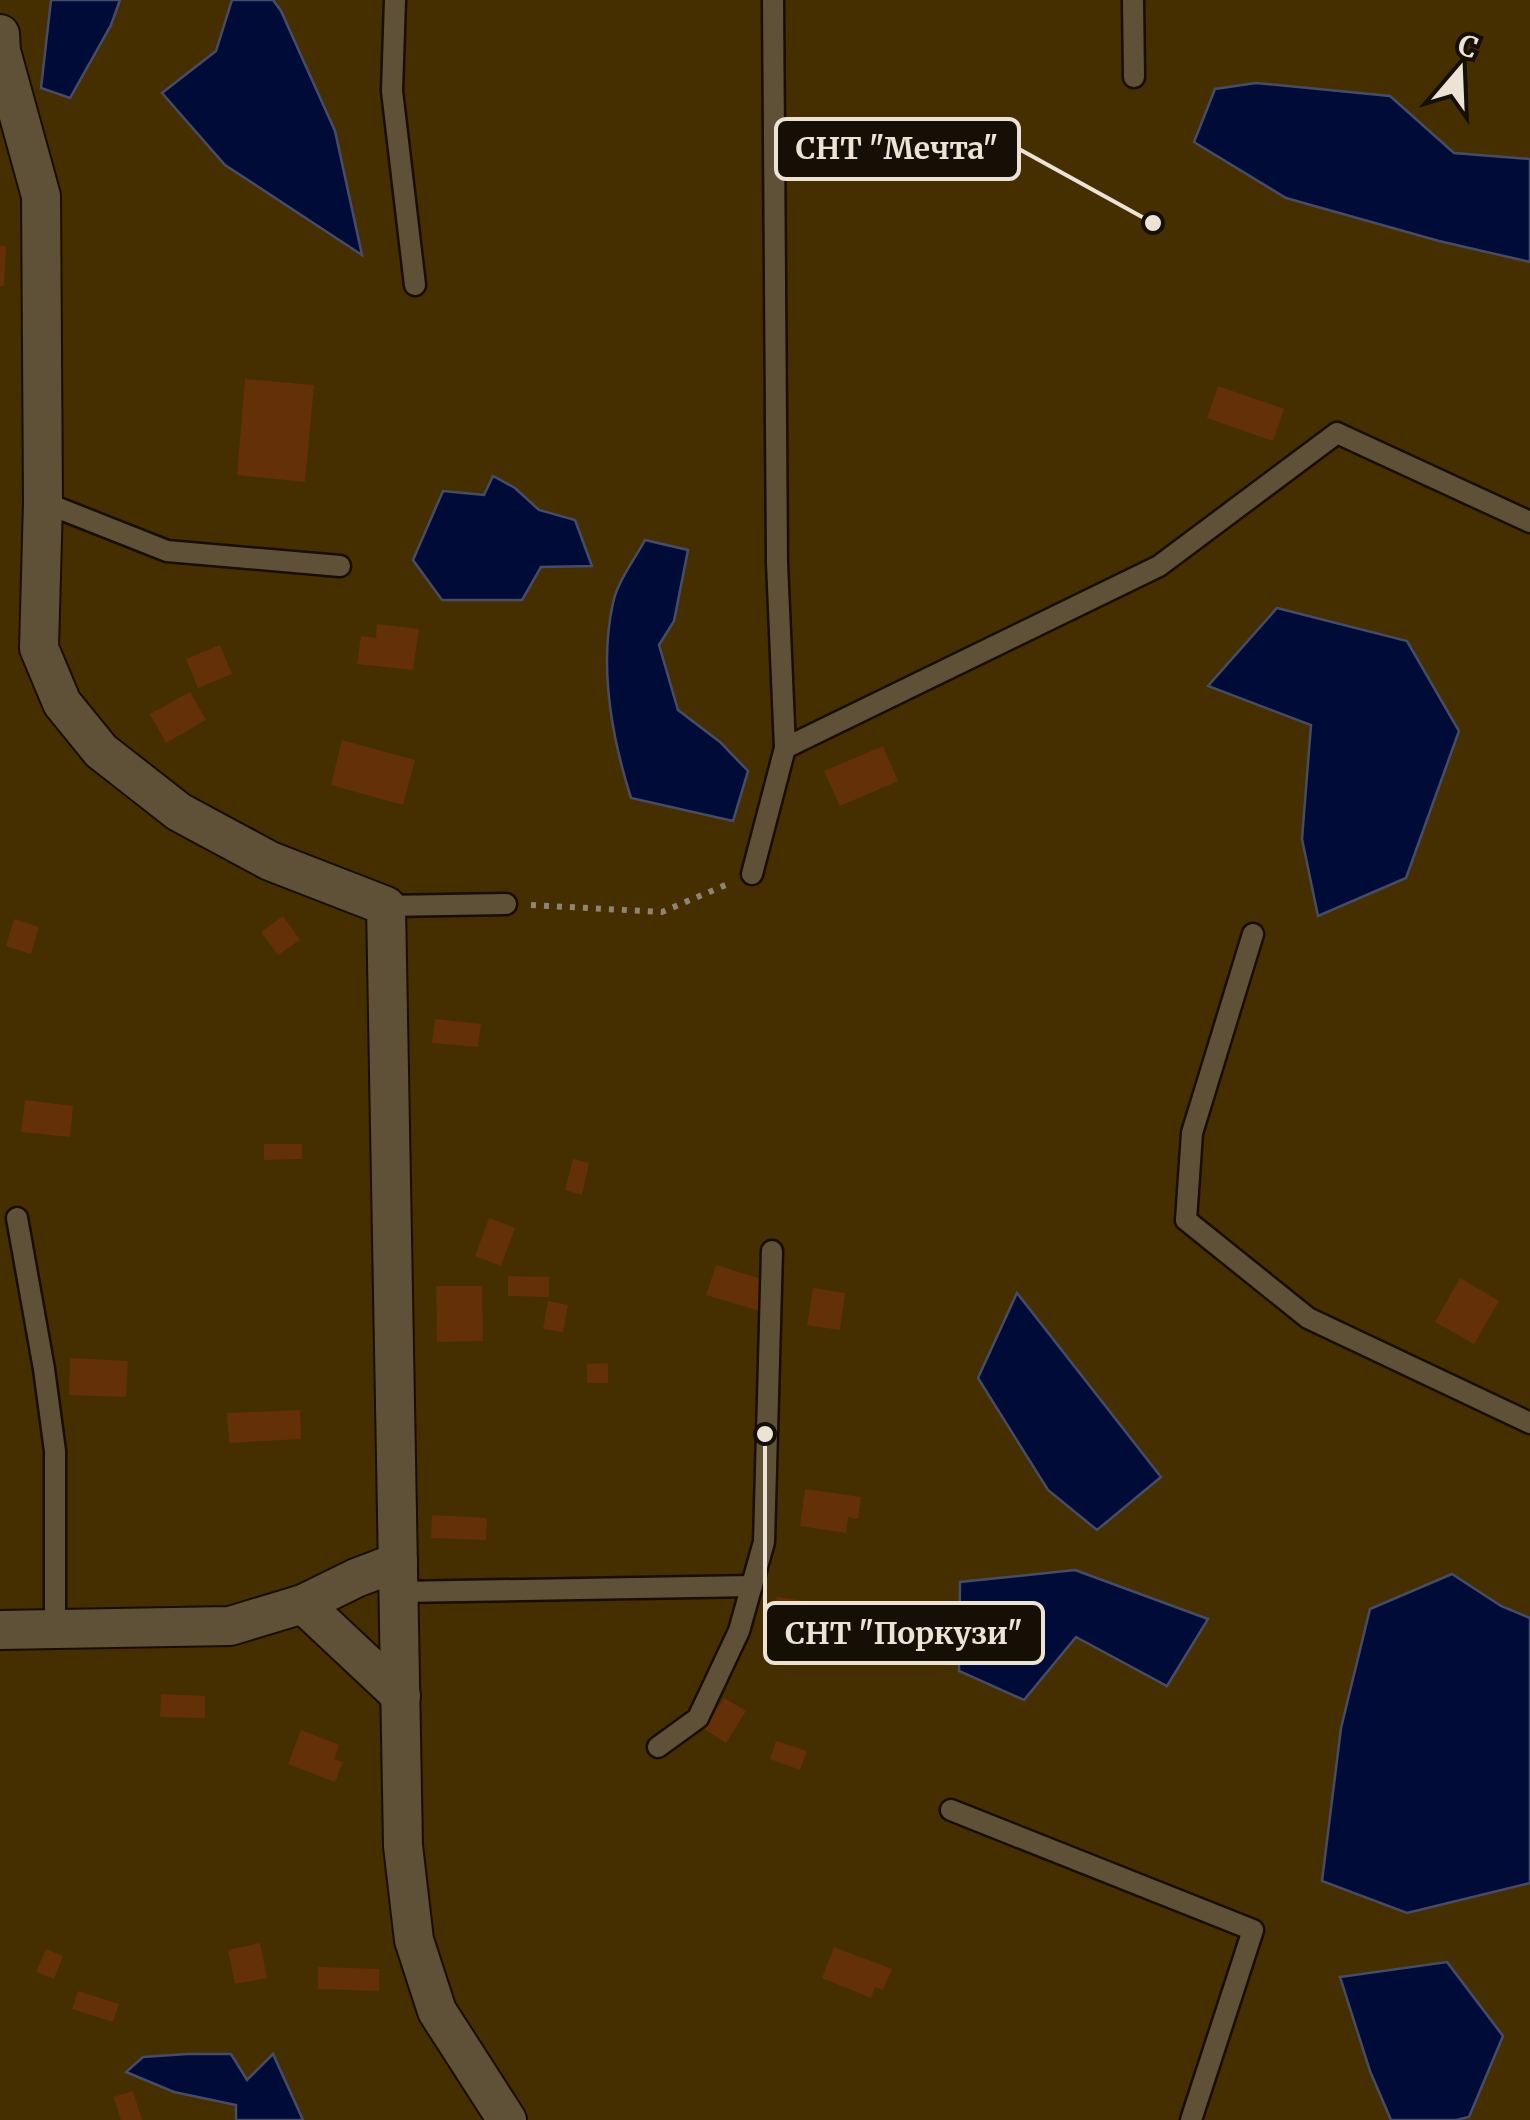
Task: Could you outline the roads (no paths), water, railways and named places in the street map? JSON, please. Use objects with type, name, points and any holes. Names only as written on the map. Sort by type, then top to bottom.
[{"type":"street","points":[[0,34],[40,196],[39,648],[62,703],[101,751],[179,812],[270,862],[386,906],[403,1846],[414,1940],[436,2010],[506,2120]]},
{"type":"street","points":[[0,1630],[230,1626],[303,1604],[356,1578],[399,1577]]},
{"type":"street","points":[[303,1604],[401,1696]]},
{"type":"lane","points":[[395,0],[392,91],[415,285]]},
{"type":"lane","points":[[752,874],[785,748],[777,563],[774,0]]},
{"type":"lane","points":[[1134,0],[1134,78]]},
{"type":"lane","points":[[785,748],[1159,566],[1337,432],[1530,522]]},
{"type":"lane","points":[[42,502],[167,551],[340,566]]},
{"type":"lane","points":[[386,906],[506,904]]},
{"type":"lane","points":[[1254,934],[1192,1133],[1186,1220],[1308,1318],[1530,1423]]},
{"type":"lane","points":[[17,1218],[44,1368],[54,1450],[55,1630]]},
{"type":"lane","points":[[658,1747],[698,1718],[739,1630],[764,1542],[772,1251]]},
{"type":"lane","points":[[399,1577],[752,1586]]},
{"type":"lane","points":[[951,1810],[1254,1930],[1191,2120]]},
{"type":"water","points":[[51,0],[120,0],[111,25],[70,98],[41,88]]},
{"type":"water","points":[[232,0],[273,0],[281,11],[335,131],[362,255],[225,165],[162,93],[216,51]]},
{"type":"water","points":[[1256,83],[1390,96],[1454,153],[1530,159],[1530,262],[1286,198],[1194,142],[1215,89]]},
{"type":"water","points":[[493,476],[515,488],[539,510],[575,520],[592,566],[541,567],[522,600],[442,600],[413,560],[443,491],[484,495]]},
{"type":"water","points":[[645,540],[688,550],[674,621],[659,645],[678,710],[720,742],[748,771],[733,821],[631,798],[613,727],[607,652],[615,595]]},
{"type":"water","points":[[1277,608],[1407,641],[1459,731],[1406,878],[1318,916],[1302,839],[1311,725],[1208,686]]},
{"type":"water","points":[[1017,1293],[1161,1477],[1097,1530],[1048,1490],[978,1378]]},
{"type":"water","points":[[1075,1570],[1208,1619],[1167,1686],[1076,1637],[1024,1700],[959,1671],[960,1582]]},
{"type":"water","points":[[1452,1574],[1501,1606],[1530,1618],[1530,1883],[1407,1913],[1322,1881],[1341,1728],[1370,1609]]},
{"type":"water","points":[[1447,1962],[1503,2036],[1469,2117],[1391,2120],[1370,2071],[1340,1977]]},
{"type":"water","points":[[231,2054],[247,2080],[273,2054],[303,2120],[236,2120],[236,2105],[174,2092],[126,2072],[143,2057]]},
{"type":"place","name":"СНТ \"Мечта\"","points":[[1153,223]]},
{"type":"place","name":"СНТ \"Поркузи\"","points":[[765,1434]]}]
